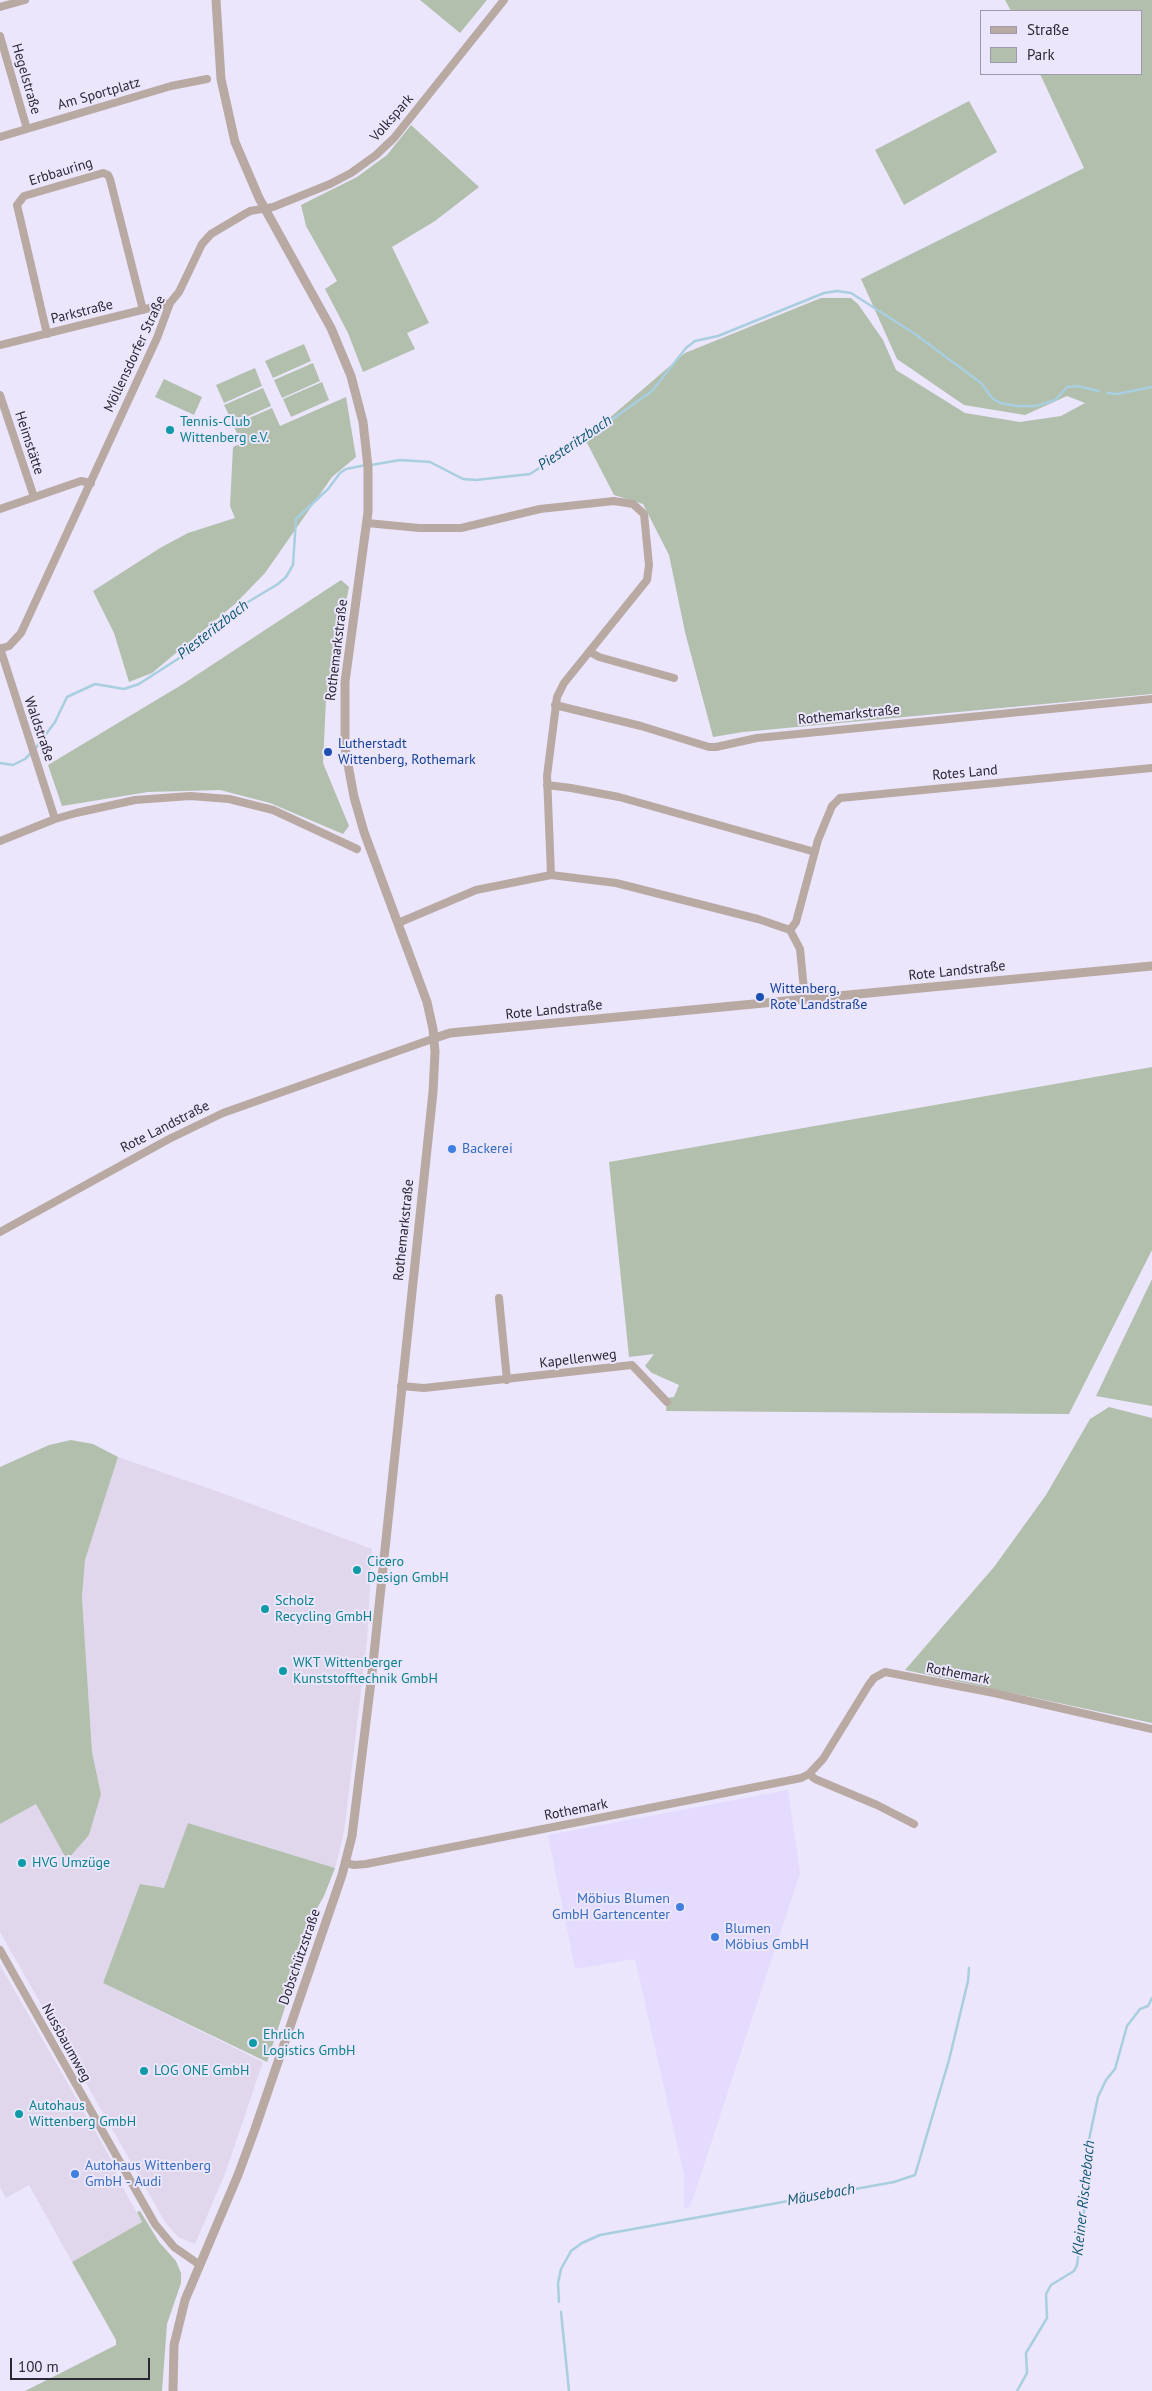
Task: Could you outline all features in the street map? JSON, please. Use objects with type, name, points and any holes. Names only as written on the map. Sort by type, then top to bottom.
[{"type":"street","points":[[0,7],[25,0]]},
{"type":"street","points":[[216,0],[219,62],[226,107],[239,153],[264,208]]},
{"type":"street","name":"Volkspark","points":[[264,208],[274,207],[340,179],[385,147],[504,0]]},
{"type":"street","name":"Hegelstraße","points":[[0,36],[27,129]]},
{"type":"street","name":"Am Sportplatz","points":[[0,137],[172,86],[206,79]]},
{"type":"street","name":"Erbbauring","points":[[47,334],[17,205],[24,196],[103,173],[108,175],[110,179],[143,310]]},
{"type":"street","name":"Möllensdorfer Straße","points":[[0,648],[9,646],[21,633],[157,338],[170,303],[179,292],[198,250],[206,238],[243,214],[264,208]]},
{"type":"street","name":"Rothemarkstraße","points":[[264,208],[324,313],[339,345],[360,407],[368,455],[368,523],[345,682],[345,748],[358,814],[427,1002],[435,1038],[433,1092],[384,1545]]},
{"type":"street","name":"Parkstraße","points":[[0,345],[170,303]]},
{"type":"street","name":"Heimstätte","points":[[0,396],[34,497]]},
{"type":"street","name":"Heimstätte","points":[[0,508],[81,481],[91,483]]},
{"type":"street","points":[[368,523],[428,528],[461,528],[540,508],[614,501],[633,504],[644,514],[648,540],[649,573],[643,586],[564,683],[555,705],[547,786],[551,875]]},
{"type":"street","name":"Waldstraße","points":[[0,648],[3,670],[55,819]]},
{"type":"street","points":[[590,652],[599,657],[674,678]]},
{"type":"street","name":"Rothemarkstraße","points":[[555,705],[641,726],[709,747],[756,738],[1152,699]]},
{"type":"street","name":"Rotes Land","points":[[790,930],[796,922],[815,852],[832,806],[845,797],[1152,768]]},
{"type":"street","points":[[547,786],[619,797],[815,852]]},
{"type":"street","points":[[0,841],[55,819],[135,800],[156,797],[212,797],[252,804],[283,813],[357,849]]},
{"type":"street","points":[[398,923],[476,890],[551,875],[616,883],[758,919],[790,930],[800,949],[805,1000]]},
{"type":"street","name":"Rote Landstraße","points":[[0,1232],[169,1139],[223,1112],[450,1033],[1152,966]]},
{"type":"street","points":[[499,1298],[507,1380]]},
{"type":"street","name":"Kapellenweg","points":[[401,1386],[424,1388],[632,1365],[667,1402]]},
{"type":"street","name":"Dobschützstraße","points":[[173,2391],[176,2332],[185,2300],[248,2148],[346,1863],[355,1819],[372,1673],[384,1545]]},
{"type":"street","name":"Rothemark","points":[[346,1863],[354,1865],[366,1864],[801,1778],[809,1774],[829,1751],[868,1686],[874,1678],[885,1672],[994,1693],[1152,1729]]},
{"type":"street","points":[[809,1774],[815,1779],[877,1805],[914,1824]]},
{"type":"street","name":"Nussbaumweg","points":[[0,1950],[155,2224],[174,2248],[200,2265]]},
{"type":"shaded area","points":[[118,1457],[372,1549],[367,1641],[344,1832],[335,1868],[188,1823],[164,1888],[140,1884],[103,1983],[263,2062],[225,2174],[195,2244],[178,2237],[165,2222],[0,1932],[0,1824],[36,1804],[101,1794],[92,1752],[82,1597],[85,1560]]},
{"type":"shaded area","points":[[788,1790],[800,1873],[690,2207],[684,2208],[684,2175],[635,1959],[575,1969],[548,1835]]},
{"type":"shaded area","points":[[0,1965],[115,2166],[117,2177],[142,2222],[72,2262],[29,2185],[6,2198],[0,2187]]},
{"type":"green space","points":[[420,0],[487,0],[460,33]]},
{"type":"green space","points":[[1005,0],[1152,0],[1152,694],[743,732],[713,737],[685,632],[669,555],[643,504],[614,495],[585,439],[685,353],[821,298],[851,298],[858,304],[883,340],[896,370],[965,413],[1020,422],[1061,416],[1085,403],[1067,396],[1025,415],[964,405],[897,359],[861,279],[1084,168],[1040,75],[1142,75],[1142,10],[1010,10]]},
{"type":"green space","points":[[969,101],[997,152],[904,205],[875,150]]},
{"type":"green space","points":[[411,125],[479,187],[435,221],[392,247],[429,323],[407,333],[415,349],[363,372],[348,333],[325,289],[337,281],[306,226],[301,205],[357,177],[387,155]]},
{"type":"green space","points":[[304,344],[311,361],[273,378],[265,361]]},
{"type":"green space","points":[[313,363],[320,381],[282,398],[274,380]]},
{"type":"green space","points":[[255,368],[262,386],[224,403],[216,385]]},
{"type":"green space","points":[[164,379],[202,397],[194,415],[155,397]]},
{"type":"green space","points":[[322,382],[329,400],[291,417],[283,399]]},
{"type":"green space","points":[[263,388],[271,406],[233,423],[224,405]]},
{"type":"green space","points":[[346,397],[356,457],[332,477],[265,573],[235,604],[152,673],[129,682],[114,633],[93,591],[160,548],[188,533],[235,518],[230,506],[233,447],[242,443],[233,425],[272,408],[280,426]]},
{"type":"green space","points":[[341,580],[349,587],[326,700],[323,763],[349,826],[343,834],[270,803],[220,790],[148,792],[62,806],[48,765],[183,684]]},
{"type":"green space","points":[[1152,1067],[1152,1250],[1069,1414],[666,1411],[667,1398],[674,1397],[679,1385],[652,1373],[645,1366],[654,1354],[629,1357],[609,1162]]},
{"type":"green space","points":[[1152,1279],[1152,1406],[1096,1396]]},
{"type":"green space","points":[[1109,1407],[1152,1418],[1152,1723],[905,1670],[994,1567],[1046,1495],[1090,1419]]},
{"type":"green space","points":[[71,1440],[93,1444],[118,1457],[85,1560],[82,1597],[92,1752],[101,1794],[89,1835],[67,1860],[36,1804],[0,1824],[0,1467],[49,1445]]},
{"type":"green space","points":[[188,1823],[335,1868],[324,1896],[307,1926],[296,1974],[267,2062],[103,1983],[140,1884],[164,1888]]},
{"type":"green space","points":[[140,2211],[159,2242],[176,2261],[181,2273],[181,2283],[167,2324],[162,2391],[25,2391],[116,2345],[116,2340],[72,2262],[142,2222],[137,2212]]},
{"type":"waterway","name":"Piesteritzbach","points":[[371,465],[400,460],[430,462],[463,479],[476,480],[530,474],[580,442],[652,391],[686,348],[695,341],[718,336],[824,293],[837,291],[851,293],[915,334],[981,383],[992,398],[1000,403],[1017,406],[1036,406],[1055,400],[1067,387],[1077,386],[1099,391]]},
{"type":"waterway","name":"Piesteritzbach","points":[[1107,393],[1117,394],[1152,387]]},
{"type":"waterway","name":"Piesteritzbach","points":[[35,749],[55,722],[67,697],[95,684],[124,689],[139,684],[187,653],[233,611],[278,584],[286,577],[293,565],[296,519],[328,489],[340,473],[346,469],[366,465]]},
{"type":"waterway","name":"Piesteritzbach","points":[[0,763],[13,765],[25,759],[31,753]]},
{"type":"waterway","name":"Mäusebach","points":[[559,2302],[558,2283],[561,2269],[571,2251],[582,2243],[600,2235],[894,2182],[915,2175],[949,2060],[968,1981],[969,1968]]},
{"type":"waterway","name":"Kleiner Rischebach","points":[[1017,2391],[1027,2373],[1026,2353],[1047,2318],[1046,2294],[1051,2285],[1074,2271],[1077,2265],[1088,2181],[1087,2149],[1098,2097],[1106,2080],[1115,2069],[1127,2026],[1140,2009],[1148,2006],[1152,1998]]},
{"type":"waterway","name":"Mäusebach","points":[[561,2312],[569,2391]]},
{"type":"place","name":"Tennis-Club Wittenberg e.V.","points":[[170,430]]},
{"type":"place","name":"Lutherstadt Wittenberg, Rothemark","points":[[328,752]]},
{"type":"place","name":"Wittenberg, Rote Landstraße","points":[[760,997]]},
{"type":"place","name":"Backerei","points":[[452,1149]]},
{"type":"place","name":"Cicero Design GmbH","points":[[357,1570]]},
{"type":"place","name":"Scholz Recycling GmbH","points":[[265,1609]]},
{"type":"place","name":"WKT Wittenberger Kunststofftechnik GmbH","points":[[283,1671]]},
{"type":"place","name":"HVG Umzüge","points":[[22,1863]]},
{"type":"place","name":"Möbius Blumen GmbH Gartencenter","points":[[680,1907]]},
{"type":"place","name":"Blumen Möbius GmbH","points":[[715,1937]]},
{"type":"place","name":"Ehrlich Logistics GmbH","points":[[253,2043]]},
{"type":"place","name":"LOG ONE GmbH","points":[[144,2071]]},
{"type":"place","name":"Autohaus Wittenberg GmbH","points":[[19,2114]]},
{"type":"place","name":"Autohaus Wittenberg GmbH - Audi","points":[[75,2174]]}]
